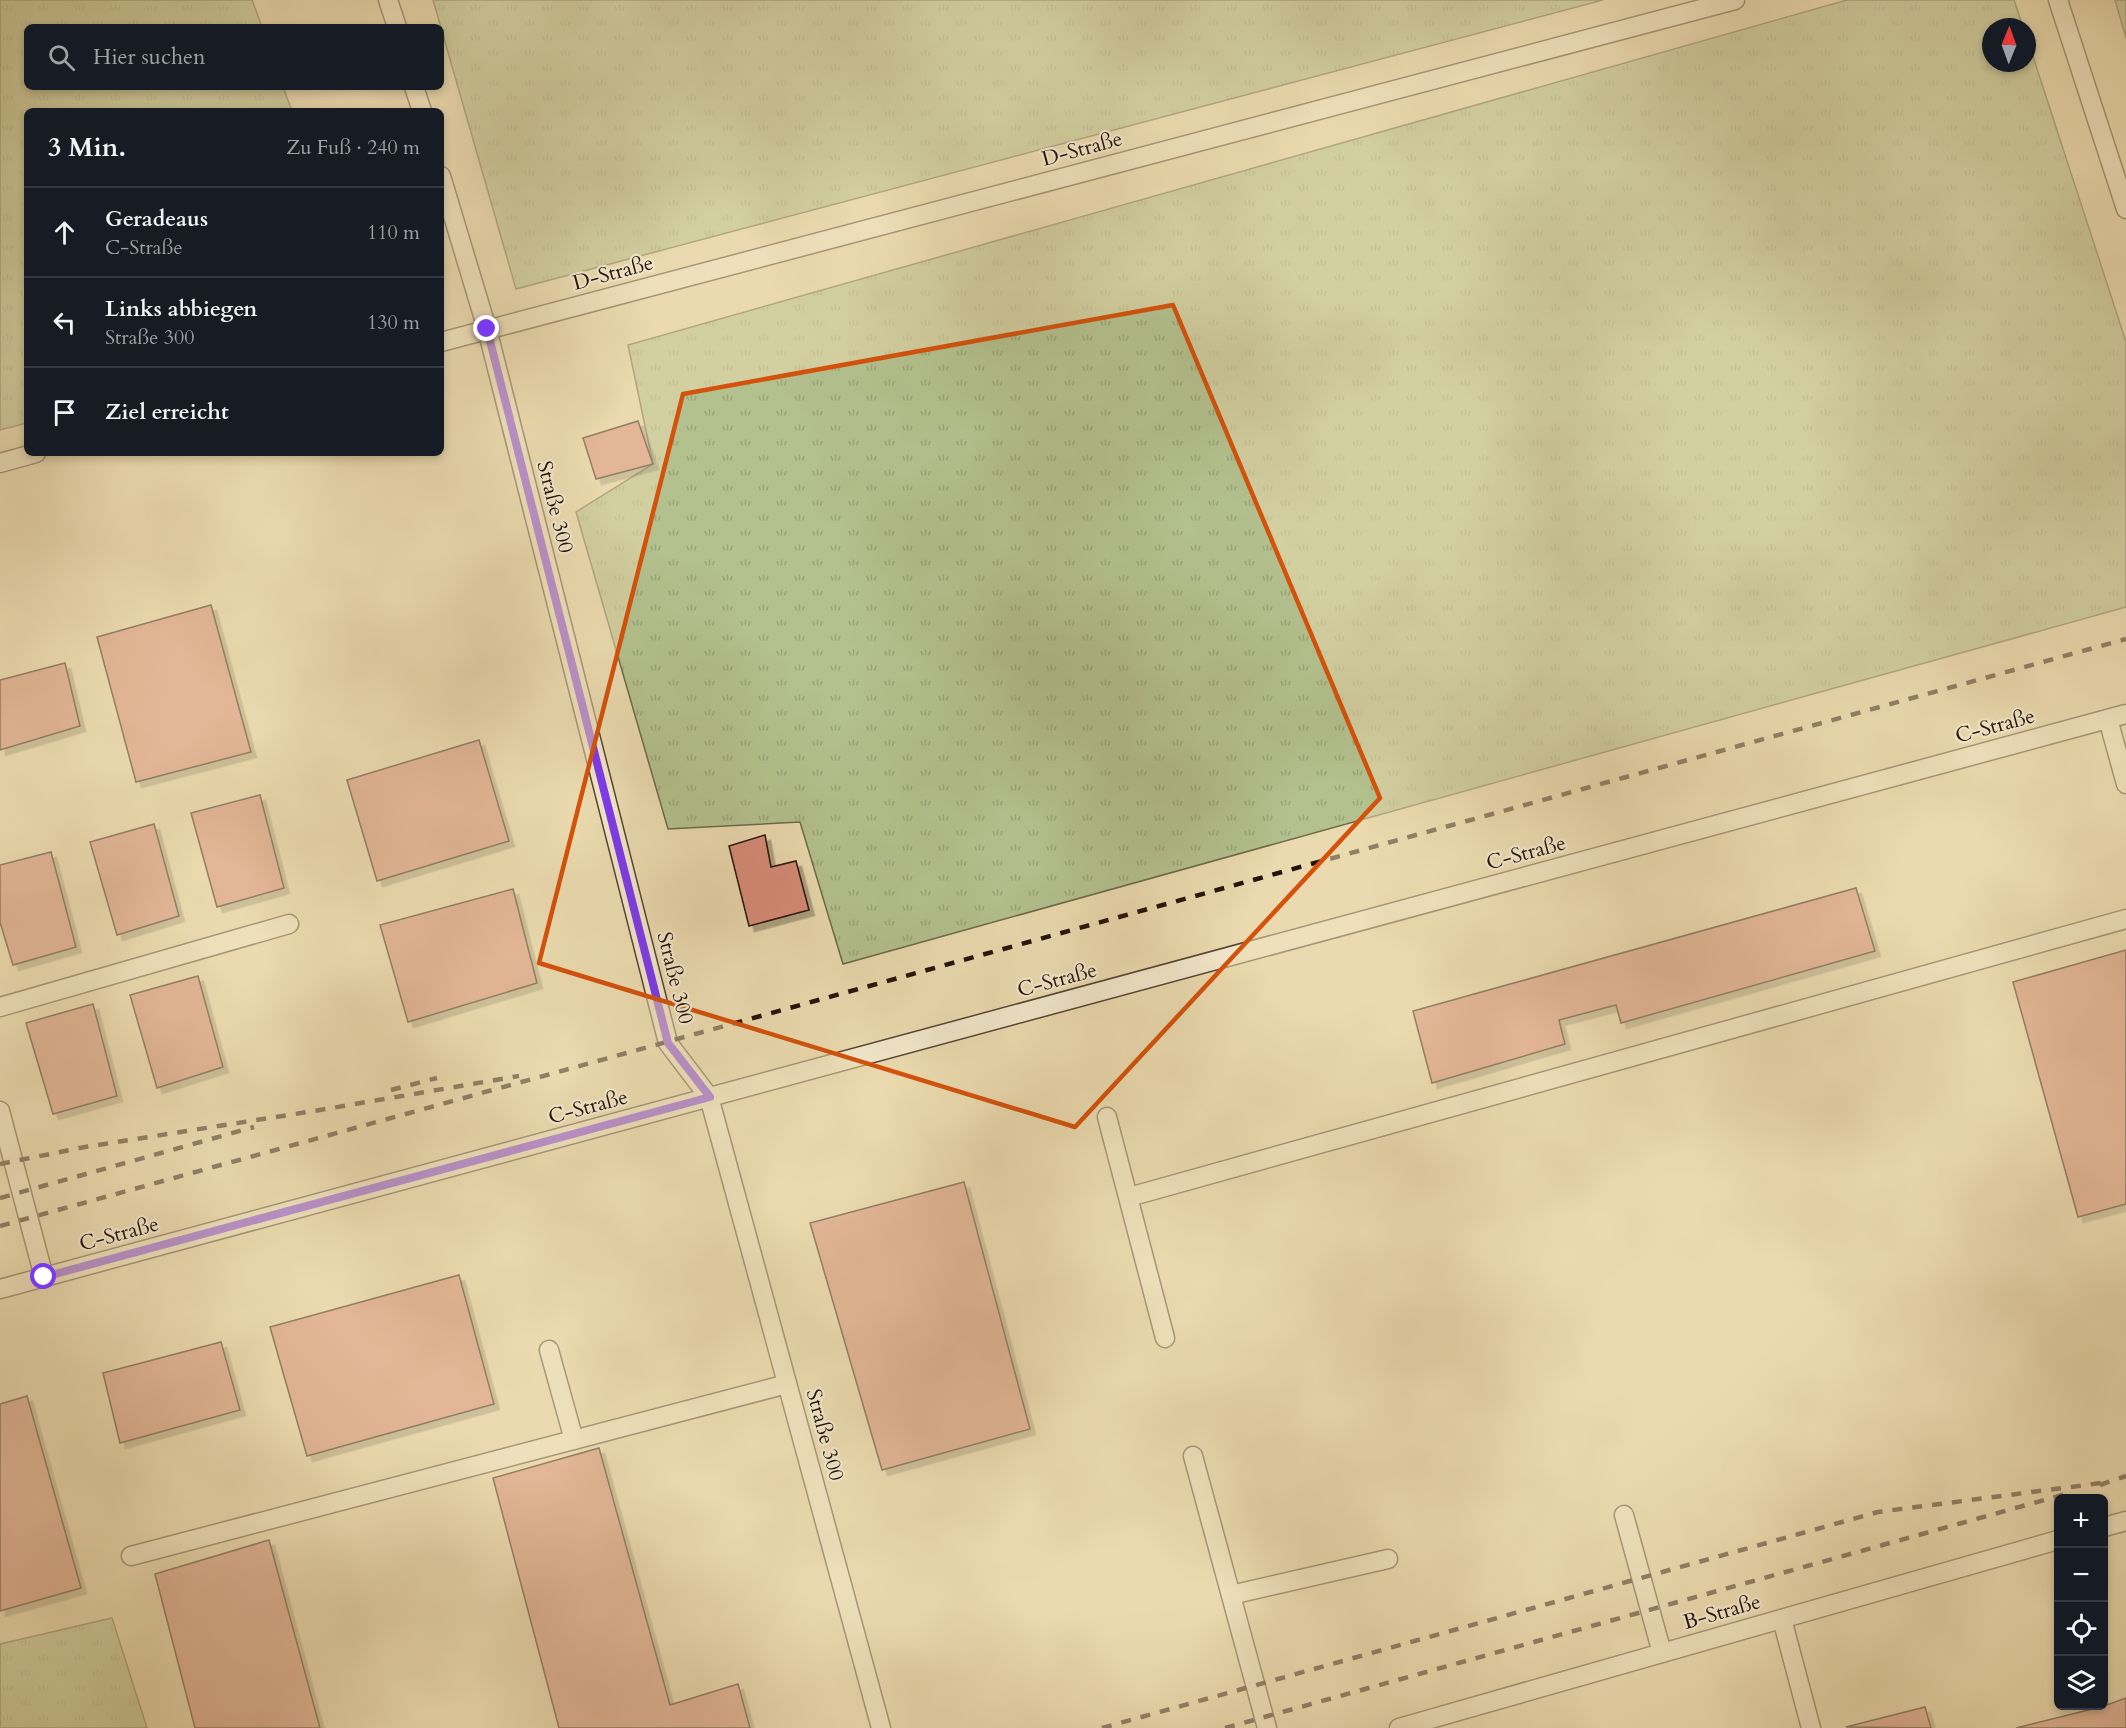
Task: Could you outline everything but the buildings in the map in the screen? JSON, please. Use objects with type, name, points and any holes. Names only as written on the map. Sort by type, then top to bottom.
[{"type":"lane","points":[[388,0],[396,24]]},
{"type":"lane","name":"D-Straße","points":[[444,341],[1736,0]]},
{"type":"lane","points":[[2058,0],[2126,209]]},
{"type":"lane","points":[[415,90],[421,108]]},
{"type":"lane","name":"Straße 300","points":[[444,186],[487,329],[668,1043],[710,1097],[881,1728]]},
{"type":"lane","points":[[0,463],[25,456]]},
{"type":"lane","name":"C-Straße","points":[[0,1289],[2126,714]]},
{"type":"lane","points":[[2108,719],[2126,784]]},
{"type":"lane","points":[[1129,1197],[2126,919]]},
{"type":"lane","points":[[0,1006],[289,924]]},
{"type":"lane","points":[[0,1111],[44,1277]]},
{"type":"lane","points":[[1107,1117],[1165,1338]]},
{"type":"lane","points":[[549,1350],[574,1440]]},
{"type":"lane","points":[[131,1556],[788,1384]]},
{"type":"lane","points":[[1193,1456],[1267,1728]]},
{"type":"lane","points":[[1624,1515],[1662,1653]]},
{"type":"lane","points":[[2108,1526],[2126,1521]]},
{"type":"lane","name":"B-Straße","points":[[1399,1728],[2054,1541]]},
{"type":"lane","points":[[1231,1595],[1388,1559]]},
{"type":"lane","points":[[1782,1618],[1811,1728]]},
{"type":"highlighted area","points":[[1173,305],[1380,798],[1075,1127],[539,963],[683,394]]},
{"type":"green space","points":[[0,0],[252,0],[261,24],[24,24],[24,90],[284,90],[291,108],[24,108],[24,424],[0,430]]},
{"type":"green space","points":[[433,0],[1603,0],[516,289],[444,38],[444,24],[440,24]]},
{"type":"green space","points":[[1847,0],[2014,0],[2020,18],[1982,18],[1982,72],[2036,72],[2036,66],[2126,342],[2126,607],[843,964],[800,822],[668,829],[576,512],[653,464],[628,345]]},
{"type":"green space","points":[[2115,0],[2126,0],[2126,38]]},
{"type":"green space","points":[[112,1618],[147,1728],[0,1728],[0,1644]]},
{"type":"railway","points":[[0,1226],[2126,639]]},
{"type":"railway","points":[[0,1164],[85,1147],[519,1076]]},
{"type":"railway","points":[[391,1090],[437,1078]]},
{"type":"railway","points":[[0,1198],[254,1127]]},
{"type":"railway","points":[[2100,1485],[2126,1476]]},
{"type":"railway","points":[[1102,1728],[1878,1512],[2109,1482]]},
{"type":"railway","points":[[1225,1728],[2054,1497]]},
{"type":"route","points":[[44,1277],[710,1097],[668,1043],[487,329]]}]
